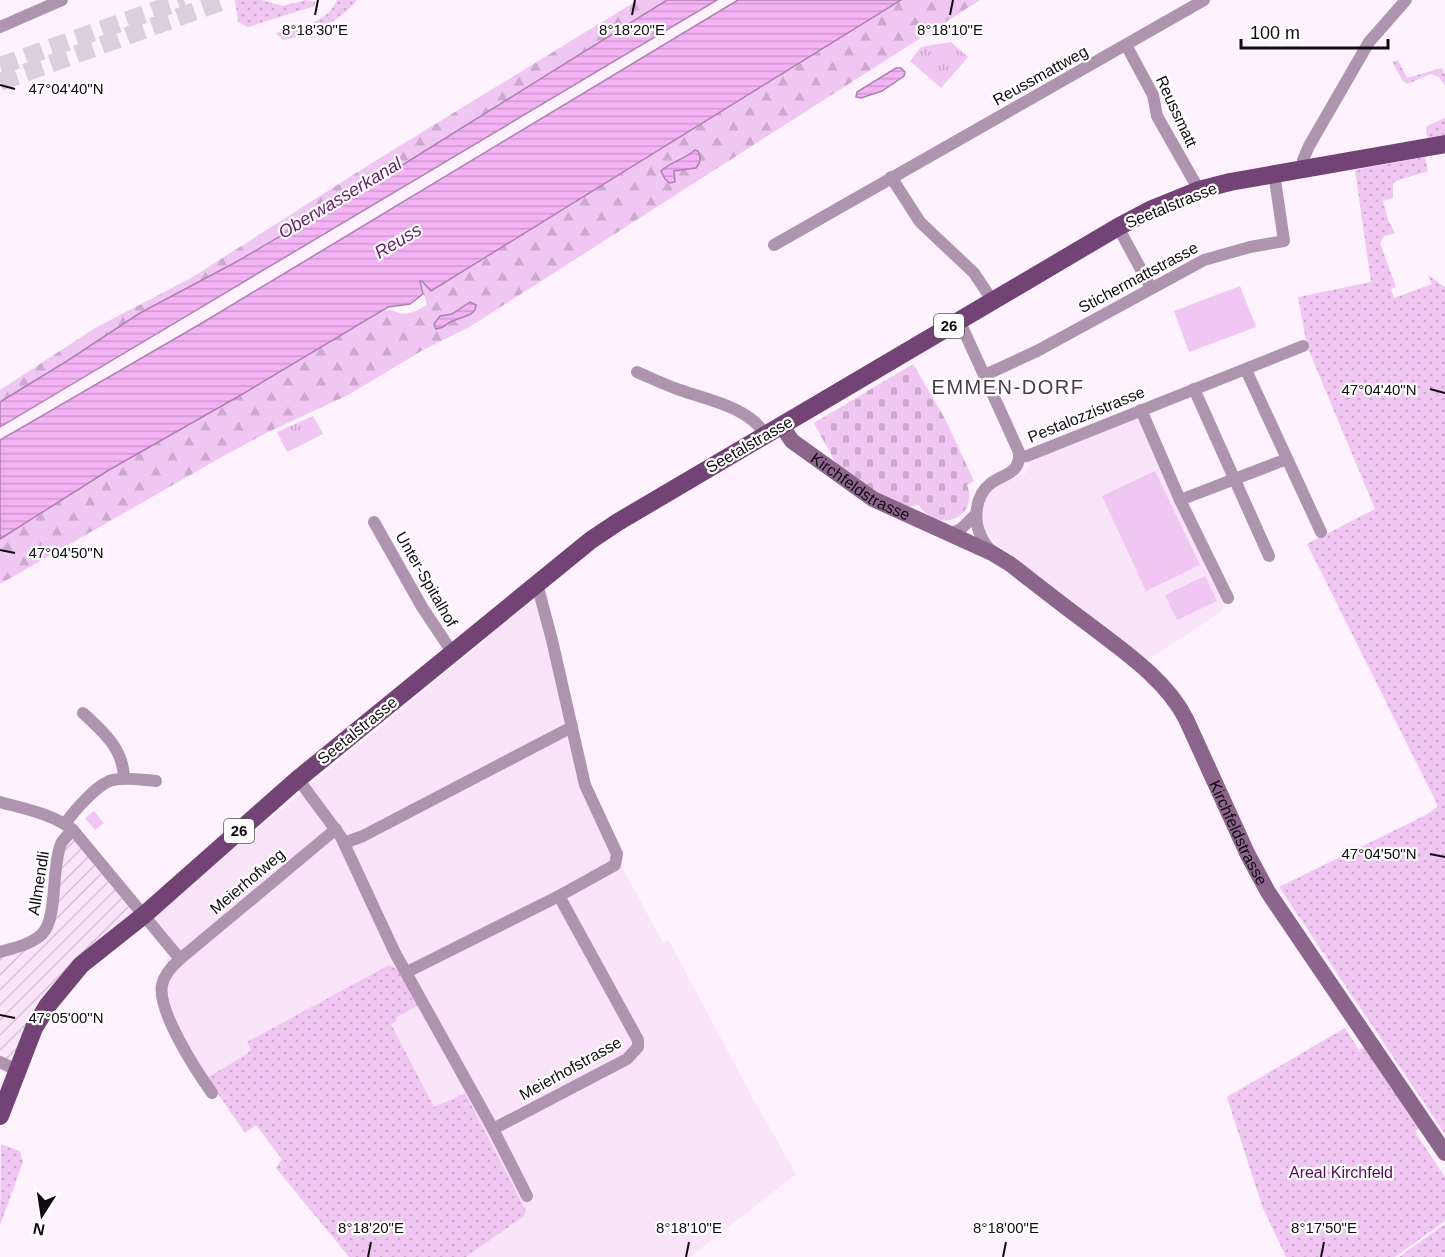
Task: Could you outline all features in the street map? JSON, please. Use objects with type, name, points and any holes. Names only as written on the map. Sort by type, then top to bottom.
[{"type":"main road","name":"Seetalstrasse","points":[[0,1116],[8,1066],[56,995],[89,957],[144,915],[298,779],[591,540],[992,300],[1152,209],[1198,190],[1274,173],[1445,144]]},
{"type":"street","points":[[0,27],[62,0]]},
{"type":"street","name":"Reussmattweg","points":[[774,245],[1204,0]]},
{"type":"street","points":[[1303,168],[1306,153],[1369,42],[1406,0]]},
{"type":"street","name":"Reussmatt","points":[[1126,45],[1153,94],[1157,116],[1198,190]]},
{"type":"street","name":"Stichermattstrasse","points":[[985,375],[1037,351],[1204,260],[1250,247],[1284,241],[1274,173]]},
{"type":"street","points":[[891,177],[920,222],[974,273],[992,300]]},
{"type":"street","points":[[1118,227],[1151,288]]},
{"type":"street","name":"Pestalozzistrasse","points":[[959,320],[1017,446],[1019,457],[1027,456],[1304,346]]},
{"type":"street","points":[[1246,370],[1321,532]]},
{"type":"street","points":[[636,372],[730,408],[773,430]]},
{"type":"street","points":[[1194,389],[1269,556]]},
{"type":"street","points":[[1141,410],[1180,500],[1228,598]]},
{"type":"street","name":"Kirchfeldstrasse","points":[[773,430],[873,499],[992,553],[1010,564],[1117,646],[1158,682],[1182,710],[1248,855],[1268,892],[1445,1153]]},
{"type":"street","points":[[950,534],[961,529],[976,514],[983,491],[993,482],[1014,471],[1019,457]]},
{"type":"street","points":[[1180,500],[1287,459]]},
{"type":"street","points":[[976,514],[981,536],[992,553]]},
{"type":"street","name":"Unter-Spitalhof","points":[[374,522],[422,607],[452,652]]},
{"type":"street","points":[[407,972],[559,896],[615,865],[616,854],[585,785],[537,584]]},
{"type":"street","points":[[83,713],[118,750],[124,768],[124,778],[156,781]]},
{"type":"street","points":[[344,843],[363,836],[572,727]]},
{"type":"street","name":"Allmendli","points":[[0,952],[36,939],[48,926],[61,843],[69,827],[72,814],[103,785],[124,778]]},
{"type":"street","points":[[298,779],[344,843],[395,953],[493,1129],[527,1196]]},
{"type":"street","points":[[0,802],[48,816],[69,827],[180,959],[166,975],[162,984],[162,1002],[198,1074],[212,1093]]},
{"type":"street","name":"Meierhofweg","points":[[180,959],[336,829]]},
{"type":"street","name":"Meierhofstrasse","points":[[493,1129],[627,1059],[638,1047],[638,1040],[559,896]]},
{"type":"shaded area","points":[[1138,413],[1226,602],[1221,612],[1145,662],[1117,637],[997,544],[984,530],[981,517],[987,492],[1026,473],[1030,459]]},
{"type":"shaded area","points":[[548,588],[548,603],[590,787],[623,850],[620,863],[663,943],[669,941],[796,1174],[690,1257],[466,1257],[524,1216],[526,1211],[463,1093],[434,1108],[391,1024],[396,1018],[415,1008],[397,969],[389,966],[248,1042],[251,1049],[248,1053],[207,1078],[166,1016],[167,952],[143,924]]},
{"type":"shaded area","points":[[73,830],[144,915],[89,957],[17,1070],[0,1062],[0,952],[44,932],[54,878]]},
{"type":"green space","points":[[235,0],[262,0],[283,6],[305,0],[315,2],[315,6],[248,27],[238,22]]},
{"type":"green space","points":[[337,0],[357,0],[342,15],[314,31],[283,40],[276,33],[320,19],[333,8]]},
{"type":"green space","points":[[638,0],[667,0],[404,164],[236,263],[140,313],[0,402],[0,390],[95,328],[191,278],[375,161]]},
{"type":"green space","points":[[901,0],[980,0],[471,326],[423,350],[348,395],[227,454],[0,584],[0,539],[109,470],[385,310],[406,314],[427,305],[420,281],[432,291]]},
{"type":"green space","points":[[951,42],[968,57],[941,88],[910,61],[921,47]]},
{"type":"green space","points":[[1398,60],[1407,78],[1442,68],[1445,74],[1445,86],[1439,77],[1431,74],[1407,84],[1392,62]]},
{"type":"green space","points":[[1445,118],[1445,135],[1428,138],[1427,126]]},
{"type":"green space","points":[[1425,157],[1428,171],[1396,181],[1393,184],[1393,198],[1383,201],[1388,220],[1395,233],[1384,236],[1380,243],[1396,287],[1391,289],[1394,298],[1432,284],[1428,275],[1445,287],[1445,1134],[1279,887],[1426,815],[1437,807],[1307,544],[1375,509],[1307,346],[1298,297],[1371,282],[1355,170]]},
{"type":"green space","points":[[1240,286],[1256,327],[1189,352],[1174,311]]},
{"type":"green space","points":[[913,364],[944,417],[974,481],[967,485],[968,506],[955,518],[936,519],[927,514],[919,505],[907,507],[880,496],[839,469],[814,423]]},
{"type":"green space","points":[[313,416],[323,434],[287,452],[277,432]]},
{"type":"green space","points":[[1155,471],[1200,565],[1146,591],[1102,496]]},
{"type":"green space","points":[[1205,576],[1217,601],[1177,620],[1165,595]]},
{"type":"green space","points":[[94,811],[104,823],[95,830],[85,818]]},
{"type":"green space","points":[[389,965],[397,969],[419,1005],[396,1018],[397,1021],[391,1024],[434,1107],[465,1093],[526,1211],[524,1216],[466,1257],[349,1257],[276,1168],[282,1159],[256,1125],[245,1133],[207,1078],[248,1053],[251,1049],[247,1042]]},
{"type":"green space","name":"Areal Kirchfeld","points":[[1345,1028],[1359,1050],[1364,1047],[1419,1128],[1415,1132],[1445,1177],[1445,1221],[1395,1257],[1286,1257],[1262,1206],[1227,1097]]},
{"type":"green space","points":[[1,1144],[20,1151],[23,1162],[0,1225]]},
{"type":"green space","points":[[1445,1225],[1445,1257],[1399,1257],[1442,1226]]},
{"type":"water","points":[[667,0],[717,0],[0,427],[0,402],[140,313],[236,262],[404,164]]},
{"type":"water","name":"Reuss","points":[[738,0],[901,0],[431,291],[420,281],[423,294],[410,304],[388,307],[241,395],[109,470],[0,539],[0,440],[202,323]]},
{"type":"water","points":[[896,68],[901,68],[905,72],[904,76],[882,91],[861,98],[856,97],[857,92]]},
{"type":"water","points":[[695,150],[698,151],[700,158],[696,168],[674,171],[675,182],[670,183],[665,179],[661,171]]},
{"type":"water","points":[[470,302],[476,305],[471,314],[436,329],[434,324],[440,316],[452,314]]},
{"type":"tunnel","points":[[0,66],[184,0]]},
{"type":"tunnel","points":[[0,82],[226,0]]},
{"type":"district","name":"EMMEN-DORF","points":[[1008,387]]},
{"type":"water label","name":"Oberwasserkanal","points":[[340,198]]}]
